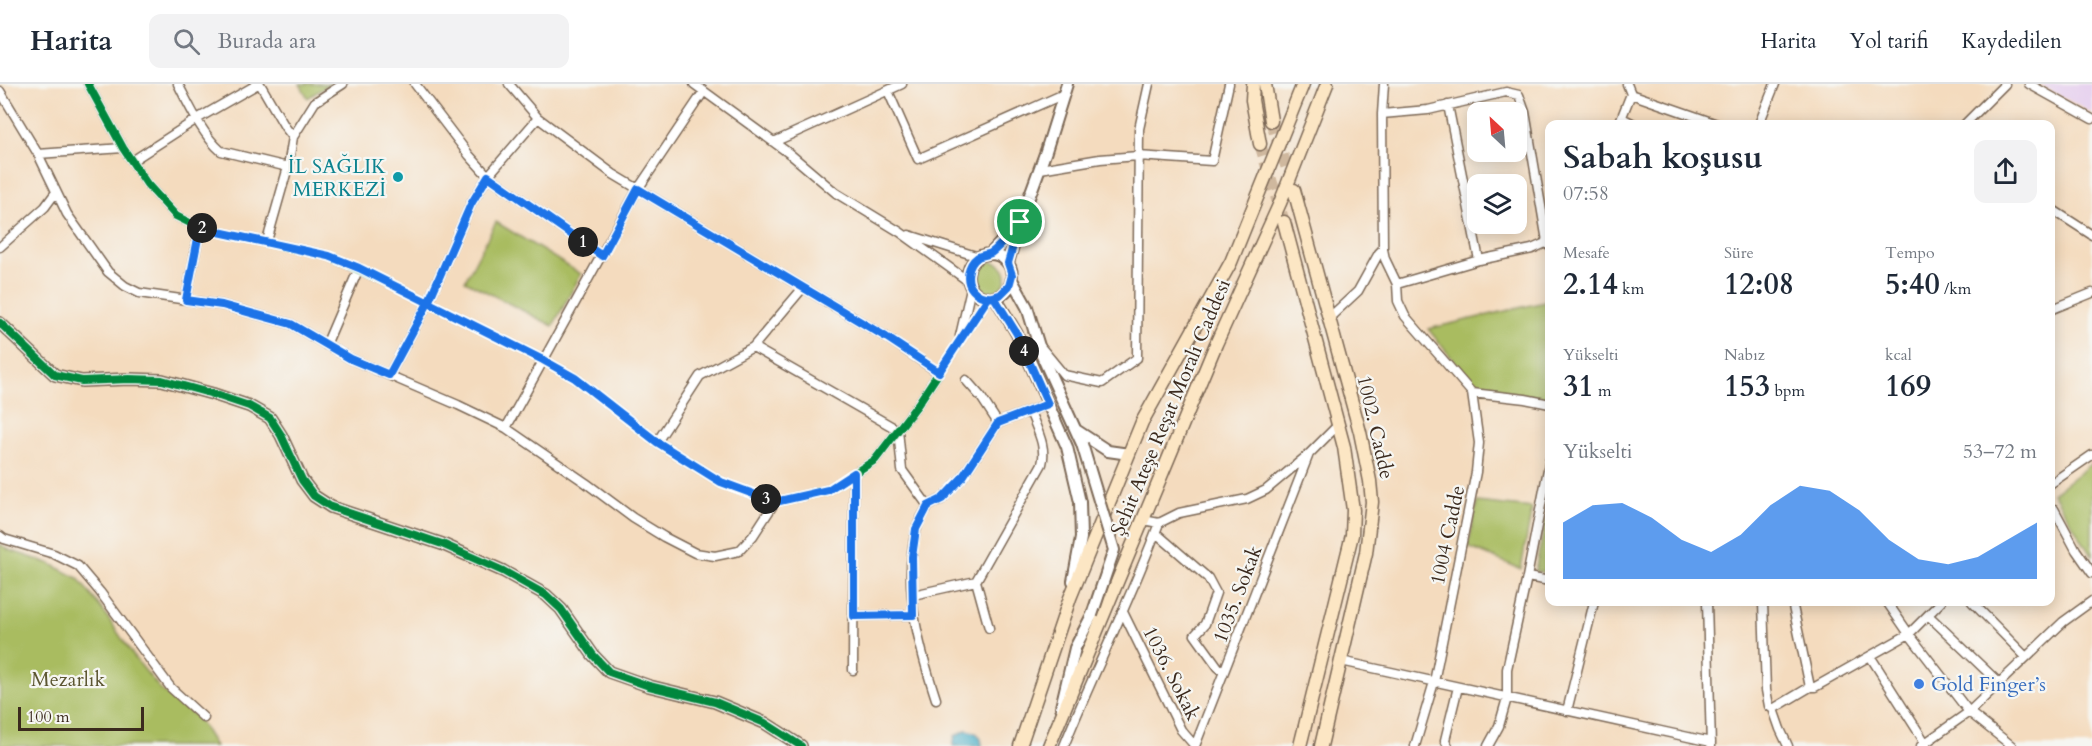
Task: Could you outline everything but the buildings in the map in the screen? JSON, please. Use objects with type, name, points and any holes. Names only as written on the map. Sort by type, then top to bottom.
[{"type":"main road","points":[[1253,84],[1252,100],[1260,144]]},
{"type":"main road","points":[[1265,84],[1271,121]]},
{"type":"main road","points":[[1020,746],[1070,597],[1142,422],[1231,262],[1303,84]]},
{"type":"main road","name":"Şehit Ateşe Reşat Moralı Caddesi","points":[[1049,746],[1216,344],[1280,203],[1328,84]]},
{"type":"main road","name":"1002. Cadde","points":[[1294,190],[1357,420],[1370,481],[1371,514],[1366,553],[1321,746]]},
{"type":"main road","name":"1002. Cadde","points":[[1284,222],[1338,425],[1350,478],[1353,510],[1352,535],[1300,746]]},
{"type":"main road","points":[[1311,324],[1329,318]]},
{"type":"main road","points":[[1338,425],[1357,420]]},
{"type":"main road","points":[[1322,657],[1341,661]]},
{"type":"street","points":[[88,84],[123,148],[162,203],[176,216],[200,228],[329,256],[359,268],[543,360],[575,378],[657,442],[721,482],[775,502],[828,490],[875,460],[991,298],[1006,291],[1012,275],[1008,263],[1020,222],[1066,89]]},
{"type":"street","points":[[178,84],[197,119],[214,145],[221,151],[288,167]]},
{"type":"street","points":[[132,161],[197,119],[259,84],[285,128],[293,137]]},
{"type":"street","points":[[267,241],[288,167],[293,137],[315,102],[343,84]]},
{"type":"street","points":[[415,84],[469,155],[488,176],[602,256]]},
{"type":"street","points":[[508,84],[538,118],[613,174],[802,289],[886,337],[939,372]]},
{"type":"street","points":[[694,84],[774,142],[836,193],[900,232],[970,284],[981,297],[991,298],[1017,334],[1067,447],[1080,502],[1081,538],[1070,597]]},
{"type":"street","points":[[774,142],[902,84]]},
{"type":"street","points":[[1038,343],[1064,375],[1101,383],[1137,358],[1139,129],[1149,84]]},
{"type":"street","points":[[1040,169],[1100,159],[1138,156],[1212,161],[1229,84]]},
{"type":"street","points":[[1384,84],[1382,114],[1383,249],[1385,259],[1397,284],[1398,301],[1405,316],[1472,393],[1545,403]]},
{"type":"street","points":[[1621,120],[1631,94],[1627,84]]},
{"type":"street","points":[[1761,120],[1775,84]]},
{"type":"street","points":[[1969,120],[2005,84]]},
{"type":"street","points":[[2029,84],[2092,118]]},
{"type":"street","points":[[1382,114],[1428,110],[1505,88],[1519,95],[1525,112],[1545,220]]},
{"type":"street","points":[[888,91],[918,159],[1066,89]]},
{"type":"street","points":[[0,91],[38,154],[67,214],[108,272],[125,286],[139,293],[222,305],[291,324],[351,359],[506,428],[633,518],[694,553],[715,556],[739,551],[753,536],[775,502]]},
{"type":"street","points":[[506,428],[638,189],[704,91]]},
{"type":"street","points":[[1631,94],[1706,120]]},
{"type":"street","points":[[1448,105],[1479,260]]},
{"type":"street","points":[[389,375],[428,303],[471,204],[488,176],[538,118]]},
{"type":"street","points":[[38,154],[123,148]]},
{"type":"street","points":[[0,247],[45,207],[56,192]]},
{"type":"street","points":[[2055,211],[2092,235]]},
{"type":"street","points":[[958,342],[970,284],[969,267],[1020,222]]},
{"type":"street","points":[[186,300],[200,228]]},
{"type":"street","points":[[900,232],[984,255],[997,255],[1008,263]]},
{"type":"street","points":[[1397,284],[1479,260],[1533,249],[1545,244]]},
{"type":"street","points":[[1329,318],[1358,291],[1383,249]]},
{"type":"street","points":[[326,345],[359,268]]},
{"type":"street","points":[[1011,280],[1026,307],[1038,343],[1082,444],[1114,550],[1092,615],[1075,648],[1056,725]]},
{"type":"street","points":[[657,442],[700,375],[753,347],[802,289]]},
{"type":"street","points":[[2055,308],[2092,293]]},
{"type":"street","points":[[0,323],[55,375],[82,381],[162,380],[249,406],[270,418],[282,435],[302,480],[314,496],[332,507],[442,544],[503,571],[546,595],[561,609],[593,655],[609,672],[649,686],[715,702],[765,723],[801,746]]},
{"type":"street","points":[[753,347],[898,430]]},
{"type":"street","points":[[966,380],[981,397],[998,423]]},
{"type":"street","name":"1004 Cadde","points":[[1415,746],[1434,682],[1476,472],[1479,443],[1472,393]]},
{"type":"street","points":[[936,699],[926,670],[913,615],[912,557],[916,529],[928,506],[942,499],[962,478],[998,423],[1048,404]]},
{"type":"street","points":[[989,628],[976,580],[1042,464],[1044,456],[1043,445],[1030,411]]},
{"type":"street","points":[[1064,746],[1090,680],[1123,612],[1160,523],[1179,513],[1247,500],[1266,490],[1309,454],[1338,425]]},
{"type":"street","points":[[1074,429],[1108,451],[1129,454]]},
{"type":"street","points":[[898,430],[902,470],[928,506]]},
{"type":"street","name":"1035. Sokak","points":[[1195,746],[1309,454]]},
{"type":"street","points":[[2055,481],[2092,455]]},
{"type":"street","points":[[854,473],[854,670]]},
{"type":"street","points":[[1488,746],[1499,726],[1507,698],[1507,669],[1545,485]]},
{"type":"street","points":[[2055,511],[2076,550],[2092,573]]},
{"type":"street","points":[[1143,520],[1160,523]]},
{"type":"street","points":[[1155,533],[1208,578],[1216,593],[1205,624],[1195,635],[1224,672]]},
{"type":"street","points":[[0,536],[54,554],[78,566],[171,688],[204,718]]},
{"type":"street","points":[[1527,577],[1545,580]]},
{"type":"street","points":[[913,595],[976,580]]},
{"type":"street","points":[[1870,656],[1923,745],[1968,712],[2063,622],[2092,600]]},
{"type":"street","points":[[1567,711],[1593,606]]},
{"type":"street","points":[[1341,661],[1711,744],[1707,606]]},
{"type":"street","points":[[1763,606],[1766,690],[1769,705],[1773,709],[1788,746]]},
{"type":"street","points":[[1793,606],[1810,687]]},
{"type":"street","points":[[1890,606],[1968,712],[2012,746]]},
{"type":"street","points":[[1773,709],[1909,634],[1937,606]]},
{"type":"street","points":[[1976,606],[2026,657]]},
{"type":"street","name":"1036. Sokak","points":[[1123,612],[1173,716],[1181,730],[1195,746]]},
{"type":"street","points":[[854,616],[913,615]]},
{"type":"street","points":[[1928,615],[1999,682]]},
{"type":"street","points":[[1448,746],[1445,740],[1458,687]]},
{"type":"shaded area","points":[[2039,84],[2092,84],[2092,113]]},
{"type":"green space","points":[[300,84],[330,84],[308,98]]},
{"type":"green space","points":[[496,222],[581,274],[553,326],[465,281]]},
{"type":"green space","points":[[991,262],[1002,266],[1006,277],[1002,288],[991,292],[980,288],[976,277],[980,266]]},
{"type":"green space","points":[[1545,302],[1545,398],[1477,389],[1428,329]]},
{"type":"green space","points":[[2092,463],[2092,557],[2055,496],[2055,491]]},
{"type":"green space","points":[[1477,502],[1532,508],[1521,569],[1468,547]]},
{"type":"green space","points":[[1545,524],[1545,572],[1535,571]]},
{"type":"green space","name":"Mezarlık","points":[[0,544],[9,550],[51,564],[78,578],[135,658],[161,690],[197,717],[215,746],[0,746]]},
{"type":"water","points":[[966,730],[978,734],[982,746],[953,746],[955,736]]},
{"type":"tunnel","points":[[1271,121],[1292,183]]},
{"type":"tunnel","points":[[1260,144],[1284,222]]},
{"type":"cycle path","points":[[88,84],[123,148],[147,184],[176,216],[200,228],[329,256],[395,286],[575,378],[657,442],[721,482],[775,502],[828,490],[875,460],[918,404],[988,298]]},
{"type":"cycle path","points":[[0,323],[55,375],[82,381],[162,380],[249,406],[270,418],[281,435],[302,480],[314,496],[331,507],[442,544],[503,571],[546,595],[561,609],[593,655],[609,672],[649,686],[715,702],[765,723],[801,746]]},
{"type":"place","name":"İL SAĞLIK MERKEZİ","points":[[398,177]]},
{"type":"place","name":"Gold Finger’s","points":[[1919,684]]},
{"type":"route","points":[[1020,222],[990,254],[973,261],[969,267],[968,281],[975,293],[981,297],[988,298],[994,297],[1017,334],[1048,404],[998,423],[962,478],[942,499],[928,506],[916,529],[912,557],[913,615],[854,616],[854,473],[828,490],[775,502],[721,482],[657,442],[575,378],[543,360],[487,333],[428,303],[395,286],[359,268],[329,256],[200,228],[186,300],[222,305],[291,324],[351,359],[389,375],[428,303],[471,204],[488,176],[602,256],[638,189],[802,289],[886,337],[939,372],[988,298],[1000,295],[1009,286],[1012,275],[1008,263],[1020,222]]}]
